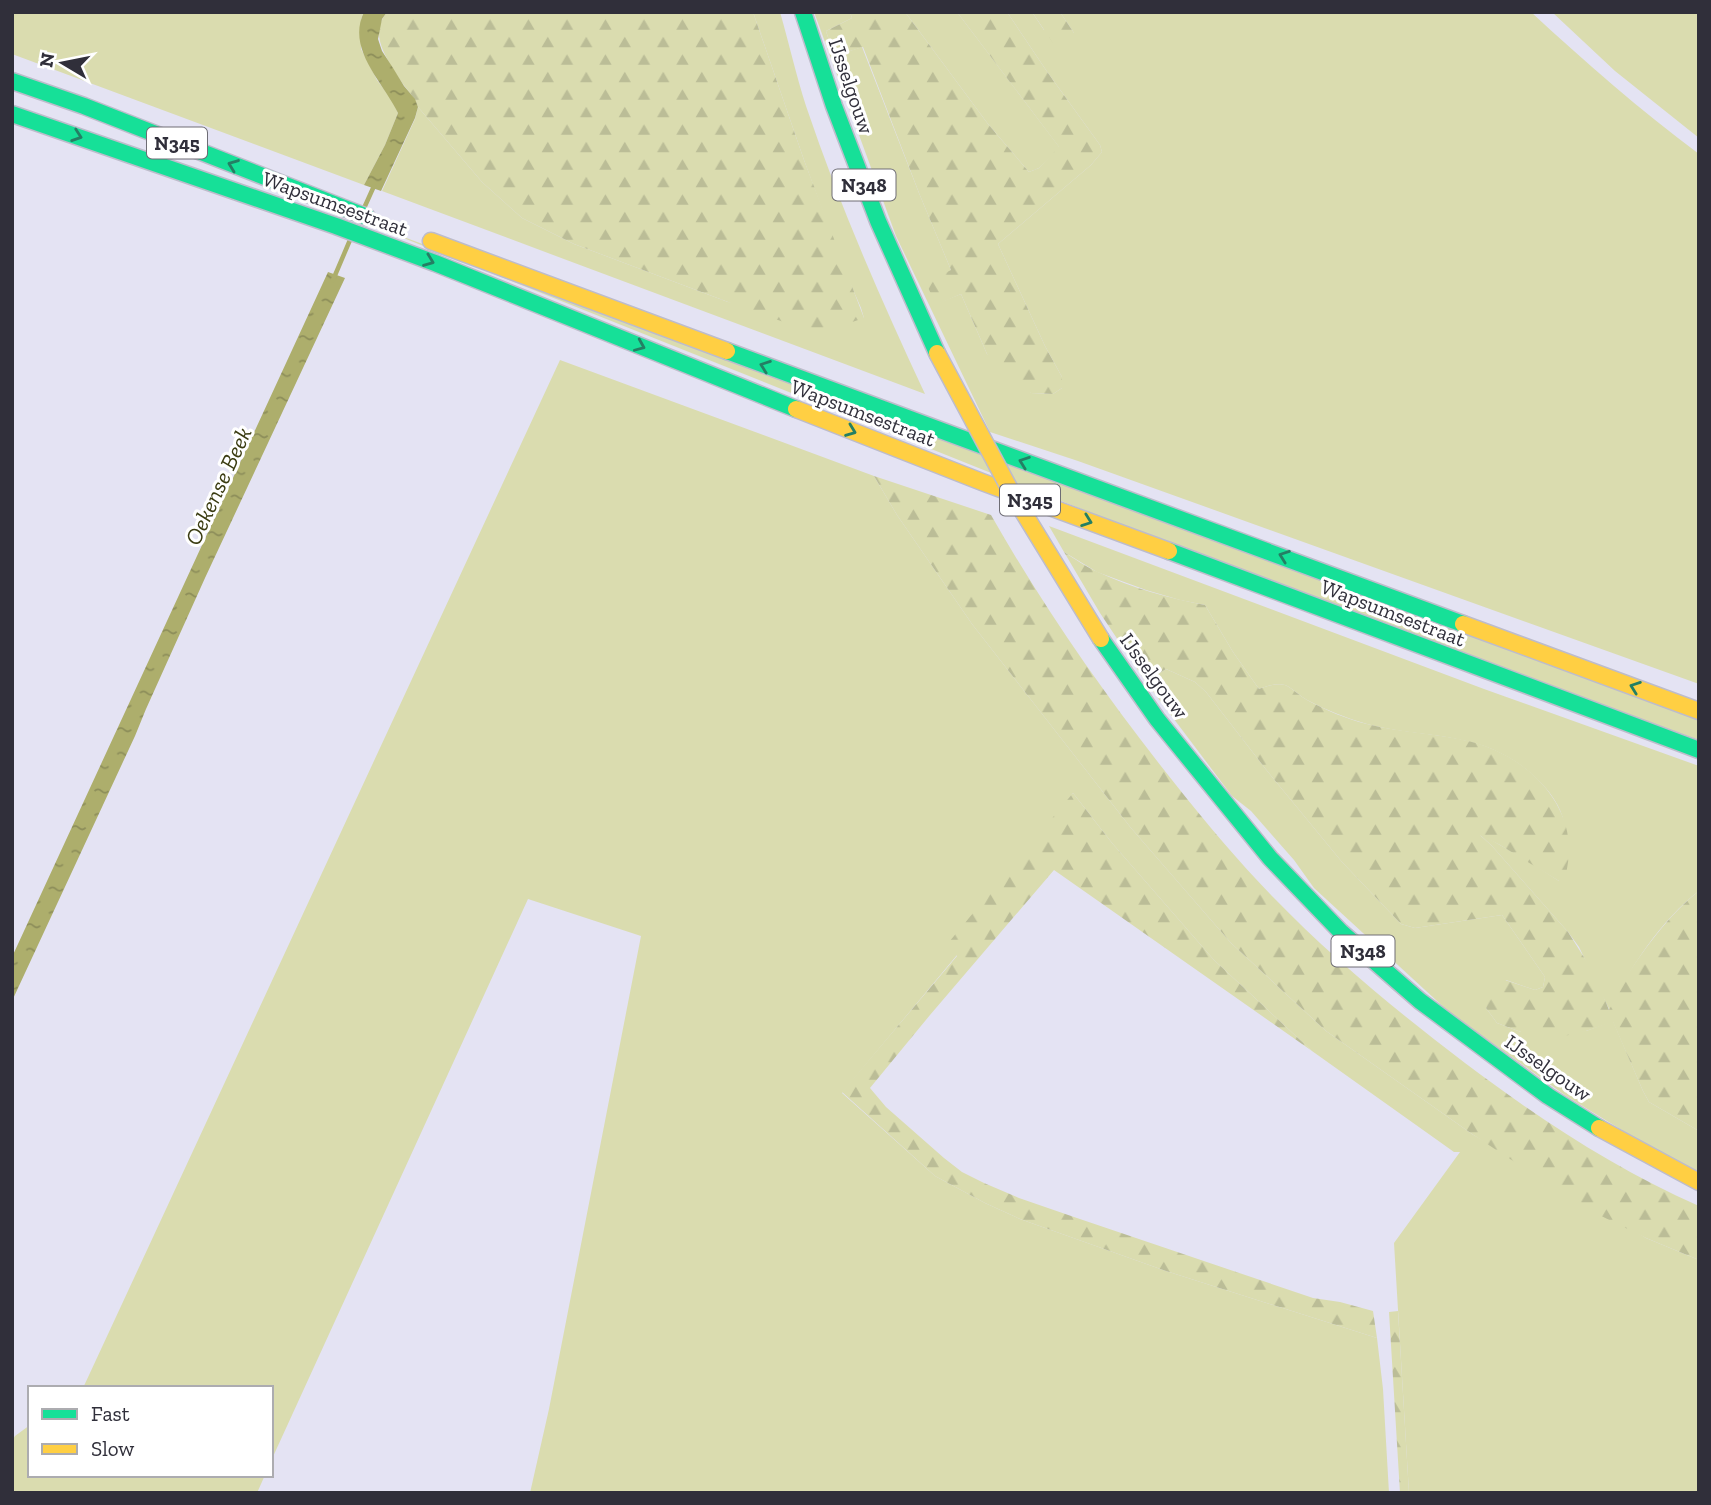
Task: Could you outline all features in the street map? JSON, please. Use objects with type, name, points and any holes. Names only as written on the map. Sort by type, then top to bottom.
[{"type":"main road","name":"IJsselgouw","points":[[803,12],[834,106],[878,222],[937,353],[1014,497],[1101,639],[1157,719],[1270,858],[1341,932],[1420,1001],[1548,1096],[1609,1134],[1699,1182]]},
{"type":"main road","name":"Wapsumsestraat","points":[[12,81],[84,106],[377,220]]},
{"type":"main road","name":"Wapsumsestraat","points":[[12,114],[448,268],[719,379],[982,482],[1699,750]]},
{"type":"main road","name":"Wapsumsestraat","points":[[422,238],[1699,710]]},
{"type":"green space","points":[[12,12],[364,12],[361,19],[361,49],[398,113],[364,185],[12,54]]},
{"type":"green space","points":[[387,12],[753,12],[804,160],[864,318],[817,334],[574,244],[522,218],[482,182],[418,107],[385,55],[380,41],[380,27]]},
{"type":"green space","points":[[753,12],[780,12],[806,106],[832,179],[925,394],[382,191],[418,107],[482,182],[522,218],[574,244],[728,302],[864,318],[804,160]]},
{"type":"green space","points":[[814,12],[850,12],[852,18],[826,31],[834,56],[862,47],[951,270],[936,304],[961,294],[987,354],[1031,393],[1053,394],[1062,388],[1062,377],[998,244],[1091,165],[1102,152],[1100,145],[1007,12],[1032,12],[1044,30],[1074,33],[1060,12],[1531,12],[1613,85],[1699,154],[1699,684],[1078,461],[990,432],[896,236]]},
{"type":"green space","points":[[850,12],[905,12],[988,124],[1029,172],[1039,168],[1059,147],[957,12],[1007,12],[1100,145],[1102,152],[1091,165],[998,244],[1062,377],[1062,388],[1053,394],[1031,393],[1002,381],[961,294],[936,305],[926,283],[951,270],[863,47],[834,56],[826,31],[852,18]]},
{"type":"green space","points":[[905,12],[957,12],[1060,148],[1039,168],[1029,172],[988,124]]},
{"type":"green space","points":[[1032,12],[1060,12],[1074,33],[1057,49]]},
{"type":"green space","points":[[1552,12],[1699,12],[1699,138],[1615,71]]},
{"type":"green space","points":[[366,223],[1699,718],[1699,740],[1254,578]]},
{"type":"green space","points":[[560,360],[874,476],[897,515],[972,624],[1131,828],[1231,943],[1326,1031],[1472,1134],[1646,1238],[1699,1260],[1699,1493],[1409,1493],[1394,1243],[1460,1152],[1454,1152],[1312,1051],[1214,960],[1112,843],[1073,793],[957,955],[842,1093],[935,1176],[985,1203],[1020,1219],[1166,1271],[1377,1338],[1389,1493],[530,1493],[549,1409],[641,936],[528,899],[273,1457],[273,1386],[84,1386]]},
{"type":"green space","points":[[874,476],[991,515],[1055,620],[1102,687],[1188,800],[1260,884],[1318,942],[1366,984],[1465,1063],[1549,1123],[1607,1159],[1699,1206],[1699,1260],[1583,1207],[1472,1134],[1326,1031],[1231,943],[1131,828],[972,624],[897,515]]},
{"type":"green space","points":[[1049,526],[1484,689],[1699,766],[1699,891],[1672,915],[1647,946],[1610,1011],[1579,947],[1568,932],[1477,832],[1559,881],[1564,823],[1554,799],[1536,778],[1517,762],[1476,744],[1359,722],[1314,704],[1285,685],[1259,689],[1205,605],[1146,590],[1097,572],[1064,552]]},
{"type":"green space","points":[[1064,552],[1089,568],[1124,583],[1205,605],[1259,689],[1285,685],[1307,700],[1351,720],[1472,742],[1509,757],[1526,769],[1541,782],[1562,816],[1568,835],[1569,855],[1565,881],[1559,881],[1480,835],[1568,932],[1594,973],[1609,1010],[1621,985],[1647,947],[1666,922],[1699,891],[1699,1131],[1649,1102],[1613,1022],[1560,1037],[1521,1032],[1497,1023],[1486,1008],[1492,988],[1505,980],[1535,990],[1543,987],[1545,977],[1502,915],[1415,928],[1401,924],[1342,862],[1206,692],[1195,682],[1166,669],[1146,682]]},
{"type":"green space","points":[[1166,669],[1195,682],[1206,692],[1342,862],[1401,924],[1415,928],[1502,915],[1545,977],[1543,987],[1535,990],[1506,980],[1486,1008],[1497,1023],[1521,1032],[1586,1031],[1613,1021],[1649,1102],[1699,1131],[1699,1177],[1566,1096],[1449,1012],[1314,888],[1294,860],[1251,811],[1232,796],[1146,682]]},
{"type":"green space","points":[[1073,793],[1112,843],[1214,960],[1312,1051],[1054,870],[870,1088],[886,1107],[944,1158],[962,1172],[984,1183],[1019,1198],[1313,1298],[1373,1311],[1377,1338],[1166,1271],[1020,1219],[985,1203],[935,1176],[842,1092],[957,956],[949,942]]},
{"type":"green space","points":[[1398,1311],[1409,1493],[1400,1493],[1389,1312]]},
{"type":"green space","points":[[28,1426],[28,1477],[264,1477],[257,1493],[12,1493],[12,1441]]},
{"type":"water","points":[[364,12],[387,12],[382,19],[378,39],[382,51],[418,107],[381,191],[364,185],[398,113],[363,52],[360,26]]},
{"type":"water","points":[[328,272],[345,278],[12,1001],[12,957]]},
{"type":"waterway","name":"Oekense Beek","points":[[365,206],[374,186]]},
{"type":"waterway","name":"Oekense Beek","points":[[333,280],[350,240]]},
{"type":"traffic: fast","points":[[803,12],[834,106],[878,221],[937,353]]},
{"type":"traffic: fast","points":[[12,81],[84,106],[367,217]]},
{"type":"traffic: fast","points":[[12,114],[435,263],[796,409]]},
{"type":"traffic: fast","points":[[727,351],[1463,624]]},
{"type":"traffic: fast","points":[[1169,551],[1699,750]]},
{"type":"traffic: fast","points":[[1101,639],[1157,719],[1270,858],[1341,932],[1420,1001],[1548,1096],[1599,1128]]},
{"type":"traffic: slow","points":[[431,241],[727,351]]},
{"type":"traffic: slow","points":[[937,353],[1014,497],[1101,639]]},
{"type":"traffic: slow","points":[[796,409],[1169,551]]},
{"type":"traffic: slow","points":[[1463,624],[1699,711]]},
{"type":"traffic: slow","points":[[1599,1128],[1699,1182]]}]
